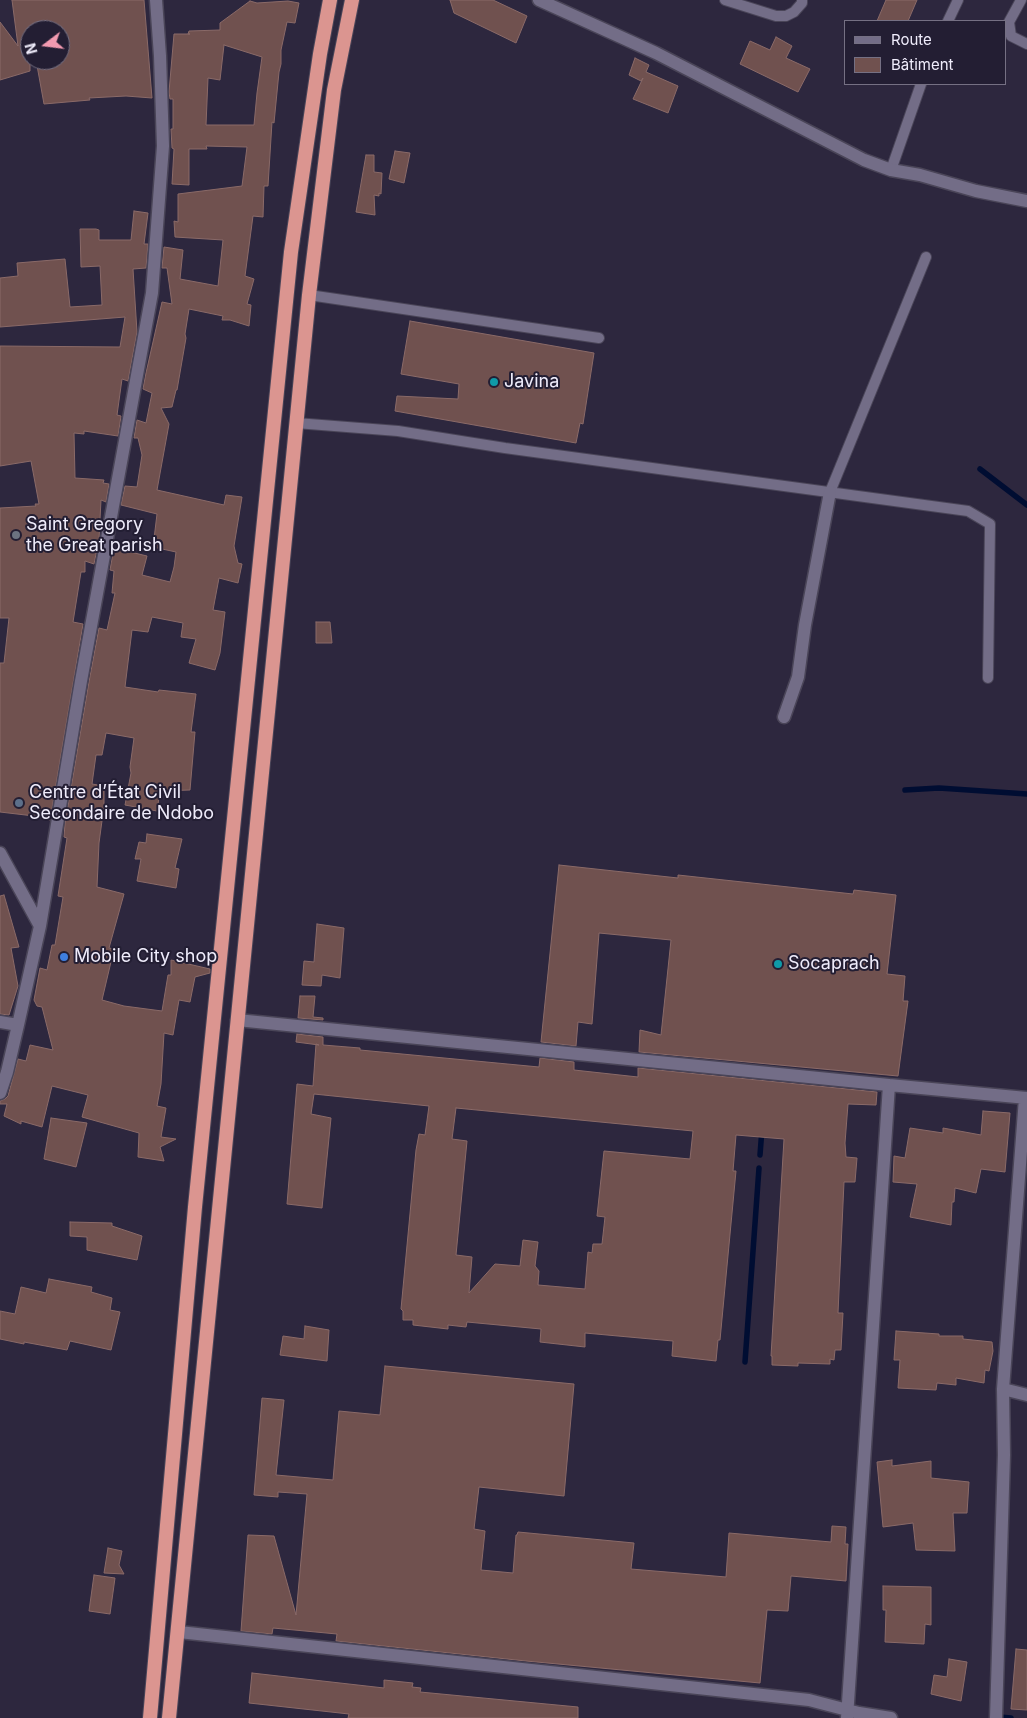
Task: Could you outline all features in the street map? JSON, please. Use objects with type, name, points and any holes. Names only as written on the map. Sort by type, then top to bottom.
[{"type":"highway","points":[[150,1718],[195,1207],[291,252],[315,86],[330,0]]},
{"type":"highway","points":[[169,1718],[179,1632],[194,1460],[309,295],[334,90],[352,0]]},
{"type":"highway","points":[[315,86],[334,90]]},
{"type":"highway","points":[[248,680],[270,684]]},
{"type":"highway","points":[[173,1460],[194,1460]]},
{"type":"street","points":[[0,1093],[7,1072],[40,926],[81,681],[152,293],[164,146],[156,0]]},
{"type":"street","points":[[539,0],[656,53],[864,160],[891,170],[920,175],[976,191],[1027,201]]},
{"type":"street","points":[[784,717],[798,677],[805,626],[830,492]]},
{"type":"street","points":[[0,853],[40,926]]},
{"type":"street","points":[[237,1020],[889,1086],[1026,1098],[1003,1389],[1004,1455],[996,1718]]},
{"type":"street","points":[[0,1022],[18,1025]]},
{"type":"street","points":[[848,1714],[889,1086]]},
{"type":"street","points":[[1003,1389],[1027,1395]]},
{"type":"street","points":[[179,1632],[810,1700],[848,1714],[859,1713],[891,1718]]},
{"type":"lane","points":[[725,0],[776,16],[786,16],[794,12],[802,3],[802,0]]},
{"type":"lane","points":[[948,20],[958,0]]},
{"type":"lane","points":[[1021,0],[1010,22],[1011,36],[1027,44]]},
{"type":"lane","points":[[891,170],[921,85]]},
{"type":"lane","points":[[830,492],[926,257]]},
{"type":"lane","points":[[309,295],[599,338]]},
{"type":"lane","points":[[296,423],[398,432],[968,511],[990,524],[988,678]]},
{"type":"building","points":[[12,0],[144,0],[152,98],[126,96],[89,98],[90,100],[44,104],[38,70],[70,70],[70,20],[20,20],[20,70],[30,71],[0,80],[0,22],[18,46]]},
{"type":"building","points":[[450,0],[493,0],[527,16],[516,43],[454,13]]},
{"type":"building","points":[[886,0],[917,0],[908,20],[877,20]]},
{"type":"building","points":[[250,1],[257,3],[288,1],[299,3],[295,23],[287,22],[281,50],[274,123],[272,122],[268,186],[264,186],[263,217],[253,216],[245,276],[254,279],[247,304],[251,305],[249,326],[230,320],[222,320],[223,316],[189,309],[177,390],[172,407],[161,408],[169,424],[157,490],[224,505],[226,495],[242,497],[234,546],[238,563],[242,564],[238,583],[219,578],[213,610],[225,612],[220,653],[215,670],[189,663],[196,639],[181,637],[183,623],[152,617],[148,632],[132,630],[125,687],[158,692],[159,690],[196,694],[191,732],[195,732],[190,790],[160,791],[157,811],[125,805],[131,773],[130,767],[134,738],[106,733],[102,755],[96,755],[92,784],[104,786],[97,887],[124,894],[109,948],[114,949],[102,1000],[124,1006],[162,1011],[168,975],[171,975],[171,960],[210,969],[210,973],[195,977],[190,1002],[179,1000],[173,1035],[164,1033],[161,1084],[157,1106],[166,1108],[161,1137],[176,1139],[160,1147],[164,1161],[138,1157],[139,1133],[82,1117],[88,1095],[52,1086],[42,1127],[21,1121],[21,1124],[4,1116],[7,1104],[0,1104],[0,1101],[8,1096],[18,1059],[26,1061],[30,1045],[53,1050],[42,1007],[37,1006],[34,1000],[40,968],[47,970],[52,945],[55,945],[63,897],[58,896],[67,838],[64,837],[65,824],[99,628],[107,630],[115,593],[112,593],[114,571],[110,570],[114,548],[147,556],[142,575],[170,582],[174,567],[176,552],[153,547],[157,514],[121,505],[125,486],[137,487],[142,455],[138,438],[134,438],[137,420],[146,423],[152,393],[143,389],[162,302],[172,304],[167,268],[162,268],[164,247],[183,250],[180,279],[218,286],[223,240],[175,237],[174,221],[178,222],[178,194],[242,186],[247,147],[206,146],[207,149],[189,149],[189,185],[172,184],[174,149],[172,148],[171,129],[173,129],[173,99],[170,99],[169,92],[174,34],[188,34],[189,31],[220,30],[220,23]],"holes":[[[224,45],[262,57],[254,125],[206,125],[208,78],[220,80]]]},
{"type":"building","points":[[776,37],[792,46],[786,58],[810,69],[798,92],[740,64],[750,41],[770,50]]},
{"type":"building","points":[[635,58],[649,65],[646,72],[678,86],[668,113],[633,99],[643,78],[641,81],[629,75]]},
{"type":"building","points":[[395,151],[410,153],[404,183],[389,179]]},
{"type":"building","points":[[366,155],[374,155],[374,172],[382,173],[381,194],[379,193],[379,196],[374,195],[375,215],[356,212]]},
{"type":"building","points":[[134,211],[148,213],[144,244],[148,244],[146,268],[133,269],[137,332],[128,381],[122,379],[117,415],[121,416],[118,436],[84,431],[84,434],[74,433],[75,478],[104,480],[103,483],[109,484],[106,502],[101,500],[99,539],[94,564],[85,561],[85,572],[81,572],[73,622],[83,624],[50,820],[0,812],[0,663],[4,663],[9,618],[0,618],[0,508],[36,506],[35,504],[39,504],[31,461],[0,466],[0,346],[120,347],[125,317],[0,327],[0,278],[18,276],[17,263],[65,259],[70,307],[102,305],[100,266],[81,267],[80,229],[99,230],[99,240],[131,240]]},
{"type":"building","name":"Javina","points":[[410,321],[594,353],[583,424],[580,423],[576,443],[395,411],[397,396],[458,399],[459,384],[401,374]]},
{"type":"building","points":[[316,622],[330,622],[332,643],[316,643]]},
{"type":"building","points":[[147,834],[182,839],[175,868],[179,869],[176,888],[137,881],[141,859],[135,859],[139,842],[146,843]]},
{"type":"building","name":"Socaprach","points":[[559,865],[678,878],[678,875],[853,894],[854,890],[896,895],[887,974],[905,976],[903,1001],[908,1001],[898,1076],[639,1052],[640,1030],[661,1035],[671,940],[599,933],[592,1024],[578,1022],[576,1046],[541,1042]]},
{"type":"building","points":[[4,895],[19,947],[11,948],[18,986],[9,1015],[0,1014],[0,896]]},
{"type":"building","points":[[317,924],[344,928],[340,978],[322,975],[321,986],[302,985],[304,961],[314,962]]},
{"type":"building","points":[[300,996],[315,996],[313,1017],[323,1018],[323,1020],[298,1018]]},
{"type":"building","points":[[297,1034],[323,1037],[323,1045],[360,1048],[360,1050],[539,1067],[540,1058],[574,1062],[574,1070],[638,1077],[638,1068],[877,1092],[876,1105],[848,1104],[845,1143],[846,1157],[857,1158],[855,1182],[844,1182],[838,1313],[843,1313],[841,1350],[835,1350],[834,1360],[830,1359],[830,1364],[798,1363],[798,1366],[772,1365],[784,1139],[736,1135],[733,1171],[736,1171],[720,1340],[718,1340],[716,1361],[672,1356],[673,1341],[585,1333],[585,1347],[540,1342],[541,1329],[467,1322],[466,1327],[448,1325],[448,1329],[413,1325],[413,1320],[403,1320],[403,1311],[401,1309],[416,1150],[419,1134],[425,1135],[429,1106],[314,1094],[311,1114],[331,1118],[322,1208],[287,1204],[297,1084],[313,1086],[316,1045],[296,1042]],"holes":[[[456,1108],[693,1131],[690,1159],[604,1151],[597,1216],[605,1217],[602,1244],[593,1244],[592,1253],[588,1252],[585,1289],[538,1285],[539,1271],[535,1266],[538,1242],[523,1240],[520,1266],[495,1264],[469,1293],[472,1257],[456,1255],[467,1141],[452,1139]]]},
{"type":"building","points":[[983,1111],[1010,1113],[1005,1172],[981,1169],[976,1193],[955,1188],[951,1225],[910,1217],[917,1184],[893,1182],[894,1156],[905,1158],[910,1128],[943,1133],[943,1128],[981,1135]]},
{"type":"building","points":[[51,1118],[87,1123],[76,1167],[44,1159]]},
{"type":"building","points":[[70,1222],[112,1223],[112,1226],[142,1236],[137,1260],[87,1250],[87,1237],[70,1236]]},
{"type":"building","points":[[49,1279],[92,1287],[91,1292],[112,1298],[110,1310],[120,1312],[111,1350],[70,1341],[67,1350],[0,1339],[0,1311],[15,1314],[21,1287],[46,1293]]},
{"type":"building","points":[[305,1326],[329,1330],[327,1361],[280,1355],[283,1336],[304,1339]]},
{"type":"building","points":[[896,1331],[939,1334],[939,1336],[963,1336],[963,1339],[992,1342],[993,1351],[989,1371],[985,1370],[984,1383],[956,1378],[956,1385],[937,1383],[936,1390],[898,1388],[900,1360],[894,1360]]},
{"type":"building","points":[[385,1366],[574,1384],[564,1496],[479,1487],[474,1529],[485,1531],[481,1570],[513,1573],[516,1535],[518,1532],[634,1543],[631,1569],[726,1577],[729,1533],[831,1542],[832,1526],[846,1527],[845,1544],[848,1544],[846,1581],[791,1576],[788,1611],[767,1610],[760,1683],[336,1641],[337,1634],[273,1628],[272,1634],[241,1631],[248,1535],[274,1536],[296,1615],[307,1494],[278,1492],[278,1497],[254,1495],[262,1398],[284,1400],[276,1475],[333,1480],[339,1411],[380,1415]]},
{"type":"building","points":[[892,1460],[892,1466],[931,1461],[931,1478],[969,1482],[967,1513],[953,1513],[955,1551],[916,1550],[913,1523],[883,1527],[877,1462]]},
{"type":"building","points":[[108,1548],[122,1551],[119,1565],[124,1574],[104,1573]]},
{"type":"building","points":[[94,1575],[115,1578],[110,1614],[89,1611]]},
{"type":"building","points":[[883,1586],[931,1587],[931,1625],[925,1624],[924,1644],[885,1642],[886,1610],[883,1610]]},
{"type":"building","points":[[1016,1649],[1027,1650],[1027,1710],[1011,1709]]},
{"type":"building","points":[[949,1659],[967,1662],[961,1701],[931,1694],[934,1675],[947,1677]]},
{"type":"building","points":[[252,1673],[384,1688],[384,1680],[413,1683],[412,1687],[421,1688],[420,1692],[578,1707],[578,1718],[348,1718],[349,1714],[249,1703]]},
{"type":"waterway","points":[[980,469],[1027,505]]},
{"type":"waterway","points":[[905,790],[939,788],[1027,794]]},
{"type":"waterway","points":[[760,1155],[762,1129]]},
{"type":"waterway","points":[[745,1362],[759,1168]]},
{"type":"waterway","points":[[999,1717],[1011,1718]]},
{"type":"place","name":"Javina","points":[[494,382]]},
{"type":"place","name":"Saint Gregory the Great parish","points":[[16,535]]},
{"type":"place","name":"Centre d’État Civil Secondaire de Ndobo","points":[[19,803]]},
{"type":"place","name":"Mobile City shop","points":[[64,957]]},
{"type":"place","name":"Socaprach","points":[[778,964]]}]
